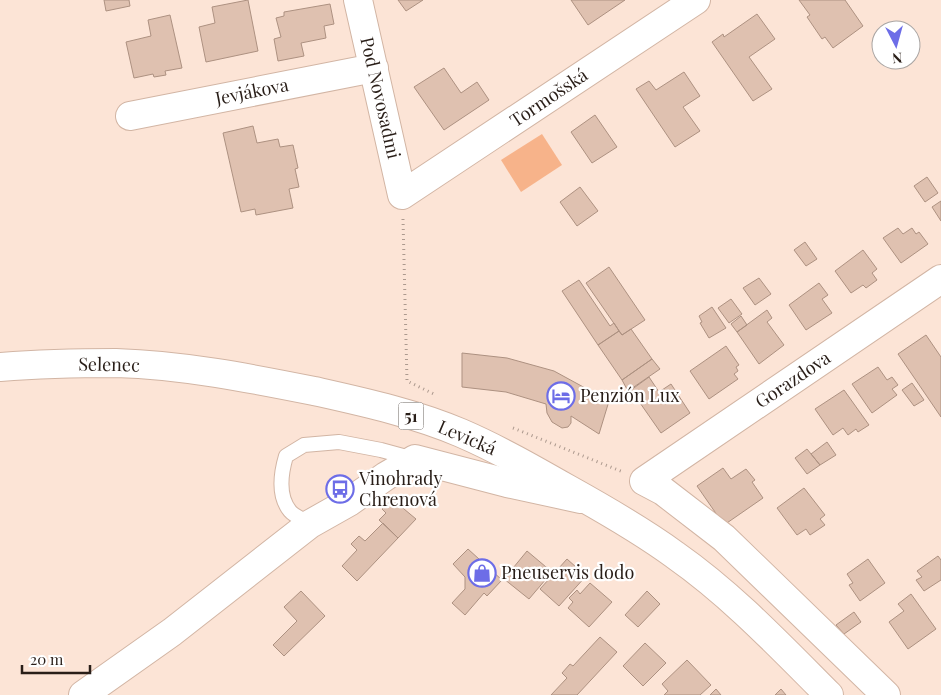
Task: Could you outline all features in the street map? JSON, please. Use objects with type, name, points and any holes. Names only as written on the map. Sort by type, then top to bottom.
[{"type":"street","name":"Pod Novosadmi","points":[[358,0],[402,195]]},
{"type":"street","name":"Tormošská","points":[[402,195],[696,0]]},
{"type":"street","name":"Jevjákova","points":[[130,116],[374,68]]},
{"type":"street","name":"Gorazdova","points":[[644,481],[941,279]]},
{"type":"street","name":"Selenec","points":[[0,367],[117,363],[218,373]]},
{"type":"street","name":"Levická","points":[[218,373],[257,379],[351,399],[406,414],[460,433],[525,464],[590,501],[675,554],[761,626],[829,695]]},
{"type":"street","points":[[83,695],[172,632],[310,524],[349,502],[386,476],[415,460]]},
{"type":"street","name":"Levická","points":[[415,460],[590,501]]},
{"type":"street","points":[[644,481],[663,491],[724,538],[886,695]]},
{"type":"lane","name":"Levická","points":[[310,524],[290,511],[283,496],[280,474],[286,456],[304,445],[339,442],[382,450],[415,460]]},
{"type":"path","points":[[402,195],[407,381],[440,397]]},
{"type":"path","points":[[510,427],[644,481]]},
{"type":"shaded area","points":[[542,134],[562,165],[521,192],[501,160]]},
{"type":"building","points":[[104,0],[129,0],[130,6],[106,11]]},
{"type":"building","points":[[248,0],[258,51],[206,62],[199,27],[215,23],[212,7]]},
{"type":"building","points":[[398,0],[423,0],[406,11]]},
{"type":"building","points":[[571,0],[625,0],[588,25]]},
{"type":"building","points":[[799,0],[845,0],[863,26],[833,48],[825,37],[822,39],[807,17],[810,15]]},
{"type":"building","points":[[330,4],[334,24],[324,26],[326,38],[301,43],[304,56],[278,61],[274,39],[281,37],[276,18],[284,16],[284,12]]},
{"type":"building","points":[[757,14],[775,39],[749,57],[772,89],[753,101],[712,42],[723,34],[724,37]]},
{"type":"building","points":[[170,15],[182,68],[165,71],[166,75],[154,77],[153,74],[134,78],[126,42],[151,36],[148,20]]},
{"type":"building","points":[[444,68],[461,93],[477,82],[489,100],[444,130],[414,87]]},
{"type":"building","points":[[684,72],[700,96],[683,107],[700,131],[675,147],[636,89],[649,81],[656,90]]},
{"type":"building","points":[[595,115],[617,147],[592,163],[571,132]]},
{"type":"building","points":[[253,126],[257,143],[278,139],[280,147],[293,145],[298,168],[295,169],[299,187],[289,189],[293,208],[256,215],[255,209],[241,212],[223,133]]},
{"type":"building","points":[[927,177],[938,193],[925,202],[914,186]]},
{"type":"building","points":[[580,187],[598,211],[577,226],[560,202]]},
{"type":"building","points":[[941,201],[941,221],[932,207]]},
{"type":"building","points":[[898,228],[903,234],[912,228],[916,234],[919,232],[928,244],[901,263],[883,238]]},
{"type":"building","points":[[805,242],[817,259],[806,266],[794,250]]},
{"type":"building","points":[[863,250],[877,269],[872,273],[877,280],[866,288],[863,285],[851,293],[835,271]]},
{"type":"building","points":[[609,267],[645,320],[622,335],[586,283]]},
{"type":"building","points":[[759,278],[771,294],[755,305],[743,288]]},
{"type":"building","points":[[579,280],[610,326],[614,323],[619,331],[598,345],[562,291]]},
{"type":"building","points":[[819,283],[828,295],[822,299],[832,313],[806,330],[789,305]]},
{"type":"building","points":[[731,299],[742,314],[729,323],[718,308]]},
{"type":"building","points":[[712,307],[726,328],[709,338],[700,323],[702,322],[699,316]]},
{"type":"building","points":[[767,310],[772,318],[767,322],[784,345],[759,364],[737,332]]},
{"type":"building","points":[[741,316],[747,325],[737,332],[731,324]]},
{"type":"building","points":[[631,329],[652,359],[622,380],[598,345],[619,331],[622,335]]},
{"type":"building","points":[[926,335],[941,357],[941,417],[898,354]]},
{"type":"building","points":[[726,346],[739,365],[736,367],[738,371],[734,374],[738,379],[709,399],[690,371]]},
{"type":"building","name":"Penzión Lux","points":[[462,353],[507,358],[554,371],[609,401],[599,434],[571,416],[571,423],[568,427],[562,428],[552,422],[547,413],[546,404],[506,392],[462,387]]},
{"type":"building","points":[[652,359],[660,369],[628,391],[622,380]]},
{"type":"building","points":[[878,367],[887,380],[892,377],[898,385],[892,389],[897,395],[872,413],[852,384]]},
{"type":"building","points":[[649,377],[659,392],[671,384],[690,413],[661,433],[631,390]]},
{"type":"building","points":[[912,383],[924,400],[914,406],[902,390]]},
{"type":"building","points":[[844,390],[869,425],[858,432],[856,429],[848,435],[843,428],[833,435],[815,409]]},
{"type":"building","points":[[827,442],[836,455],[820,465],[811,454]]},
{"type":"building","points":[[807,449],[820,465],[807,474],[795,458]]},
{"type":"building","points":[[723,468],[731,479],[746,469],[755,480],[752,482],[763,498],[724,525],[697,486]]},
{"type":"building","points":[[804,488],[825,515],[820,519],[825,525],[810,535],[806,529],[797,535],[777,508]]},
{"type":"building","points":[[392,499],[416,519],[398,538],[379,520],[386,513],[382,509]]},
{"type":"building","points":[[383,523],[398,538],[357,581],[342,566],[357,550],[351,544],[359,536],[365,541]]},
{"type":"building","points":[[468,549],[502,580],[487,596],[484,593],[465,615],[452,603],[465,589],[465,577],[453,564]]},
{"type":"building","points":[[527,551],[552,572],[529,599],[504,579]]},
{"type":"building","points":[[938,556],[941,560],[941,580],[924,591],[916,580],[922,577],[917,571]]},
{"type":"building","points":[[567,559],[586,576],[559,606],[540,589]]},
{"type":"building","points":[[868,559],[885,583],[860,601],[849,585],[853,583],[847,574]]},
{"type":"building","points":[[590,583],[612,602],[589,627],[568,608],[573,602],[569,598],[577,590],[580,594]]},
{"type":"building","points":[[301,591],[325,616],[284,656],[273,645],[297,621],[284,607]]},
{"type":"building","points":[[647,591],[660,604],[638,627],[625,615]]},
{"type":"building","points":[[911,594],[936,629],[908,649],[889,622],[904,611],[898,604]]},
{"type":"building","points":[[854,612],[861,622],[844,634],[836,625]]},
{"type":"building","points":[[600,637],[617,652],[577,695],[551,695],[567,678],[562,673],[570,664],[573,666]]},
{"type":"building","points":[[645,643],[666,663],[643,686],[623,666]]},
{"type":"building","points":[[687,660],[711,685],[700,695],[664,695],[668,691],[662,684]]},
{"type":"building","points":[[716,689],[721,695],[710,695]]},
{"type":"building","points":[[781,689],[786,695],[775,695]]},
{"type":"place","name":"Penzión Lux","points":[[561,396]]},
{"type":"place","name":"Vinohrady Chrenová","points":[[340,489]]},
{"type":"place","name":"Pneuservis dodo","points":[[482,573]]}]
